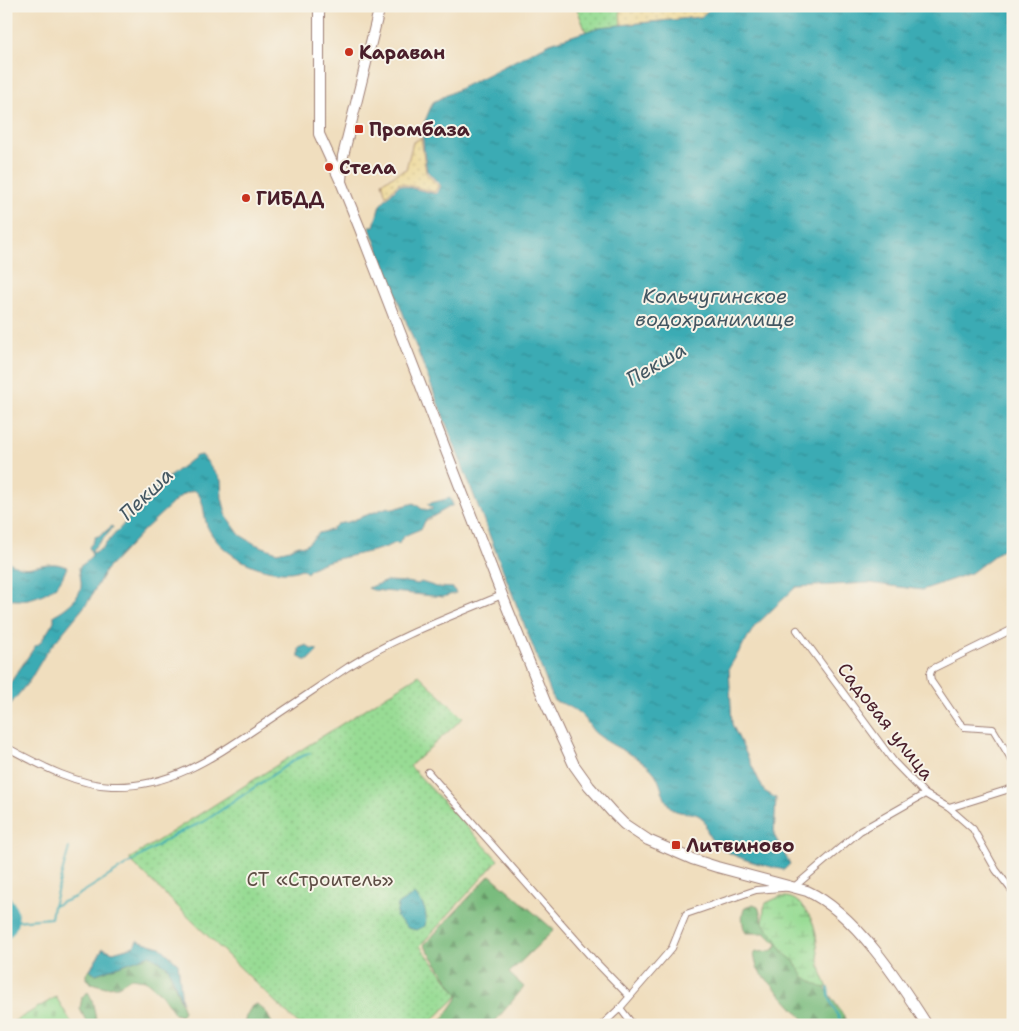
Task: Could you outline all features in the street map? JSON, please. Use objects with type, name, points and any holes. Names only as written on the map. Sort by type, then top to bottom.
[{"type":"main road","points":[[319,6],[319,134],[341,182],[546,704],[574,764],[600,800],[624,824],[648,840],[692,859],[794,887],[822,899],[851,924],[881,959],[927,1025]]},
{"type":"main road","points":[[341,182],[343,156],[380,6]]},
{"type":"street","points":[[6,747],[32,761],[72,778],[90,783],[111,786],[133,785],[167,778],[211,759],[349,667],[378,650],[412,633],[502,595]]},
{"type":"street","points":[[1013,629],[932,669],[930,674],[931,682],[959,722],[964,727],[993,729],[1013,762]]},
{"type":"street","name":"Садовая улица","points":[[797,630],[894,762],[925,794],[949,808],[973,829],[996,870],[1013,892]]},
{"type":"street","points":[[428,772],[592,958],[629,996]]},
{"type":"street","points":[[949,808],[1013,788]]},
{"type":"street","points":[[602,1025],[620,1008],[672,948],[686,914],[756,890],[794,887],[860,831],[925,794]]},
{"type":"street","points":[[620,1008],[633,1025]]},
{"type":"green space","points":[[576,6],[620,6],[621,25],[600,27],[586,32]]},
{"type":"green space","name":"СТ «Строитель»","points":[[419,675],[463,718],[410,766],[498,860],[420,946],[459,995],[427,1025],[299,1025],[129,859]]},
{"type":"green space","points":[[490,875],[554,930],[509,973],[524,987],[492,1025],[439,1025],[459,996],[424,945]]},
{"type":"green space","points":[[779,897],[795,900],[803,907],[812,921],[815,928],[821,969],[828,988],[821,987],[804,977],[794,961],[786,955],[763,923],[766,903]]},
{"type":"green space","points":[[753,904],[758,906],[763,923],[821,982],[850,1025],[809,1025],[758,970],[754,955],[756,952],[772,950],[777,944],[765,933],[746,933],[742,917],[743,910]]},
{"type":"green space","points":[[150,954],[168,967],[184,1011],[181,1016],[175,1014],[162,995],[145,980],[131,978],[118,986],[106,987],[91,983],[86,979],[86,974],[90,970],[96,974]]},
{"type":"green space","points":[[88,992],[99,1025],[88,1025],[80,1009],[82,997]]},
{"type":"green space","points":[[56,997],[73,1025],[8,1025]]},
{"type":"green space","points":[[257,1004],[266,1012],[273,1025],[244,1025],[246,1016],[252,1006]]},
{"type":"sand","points":[[620,6],[712,6],[701,17],[621,25]]},
{"type":"sand","points":[[421,138],[426,173],[438,186],[435,192],[399,183],[386,196],[382,182],[406,169],[413,142]]},
{"type":"water","name":"Кольчугинское водохранилище","points":[[712,6],[1013,6],[1013,541],[971,573],[922,590],[869,583],[796,587],[755,626],[729,668],[732,724],[764,791],[776,798],[774,835],[790,864],[784,870],[735,856],[718,846],[709,837],[702,818],[698,815],[675,811],[671,808],[655,774],[646,764],[605,740],[591,728],[583,716],[576,710],[554,701],[369,226],[374,226],[380,205],[399,185],[436,194],[441,186],[427,171],[424,151],[422,128],[433,102],[550,43],[600,27],[701,17]]},
{"type":"water","points":[[202,455],[221,480],[222,498],[227,517],[240,535],[255,544],[277,552],[298,545],[305,546],[319,533],[331,530],[337,524],[348,522],[388,507],[393,509],[414,503],[422,509],[432,510],[432,507],[427,504],[450,498],[453,505],[425,521],[422,528],[402,538],[399,544],[395,543],[322,563],[307,573],[302,569],[278,572],[266,570],[242,561],[221,546],[207,526],[198,493],[194,490],[182,495],[145,529],[105,571],[88,602],[46,653],[30,680],[6,710],[6,689],[36,645],[39,644],[48,631],[54,621],[54,615],[70,604],[80,591],[79,567],[92,555],[89,547],[95,537],[113,527],[92,550],[93,553],[101,549],[161,483],[196,456]]},
{"type":"water","points":[[6,560],[26,568],[48,564],[67,567],[59,583],[46,593],[33,598],[12,600],[6,598]]},
{"type":"water","points":[[387,581],[418,584],[421,582],[437,587],[453,588],[456,593],[443,597],[368,588]]},
{"type":"water","points":[[307,645],[311,649],[318,650],[309,660],[304,660],[299,657],[299,648]]},
{"type":"water","points":[[415,894],[426,913],[425,926],[416,930],[408,928],[396,917],[398,904]]},
{"type":"water","points":[[137,940],[160,947],[178,963],[182,1002],[168,967],[150,955],[96,974],[90,970],[103,948],[113,952],[134,946]]},
{"type":"waterway","points":[[14,921],[51,918],[53,906],[75,897],[176,834],[205,821],[296,759],[310,753]]},
{"type":"waterway","points":[[53,906],[69,848]]},
{"type":"waterway","name":"Пекша","points":[[6,900],[13,913],[12,926],[6,934]]},
{"type":"waterway","points":[[828,988],[831,1003],[843,1025]]},
{"type":"place","name":"Караван","points":[[349,52]]},
{"type":"place","name":"Промбаза","points":[[359,129]]},
{"type":"place","name":"Стела","points":[[329,167]]},
{"type":"place","name":"ГИБДД","points":[[246,198]]},
{"type":"place","name":"Литвиново","points":[[676,845]]}]
